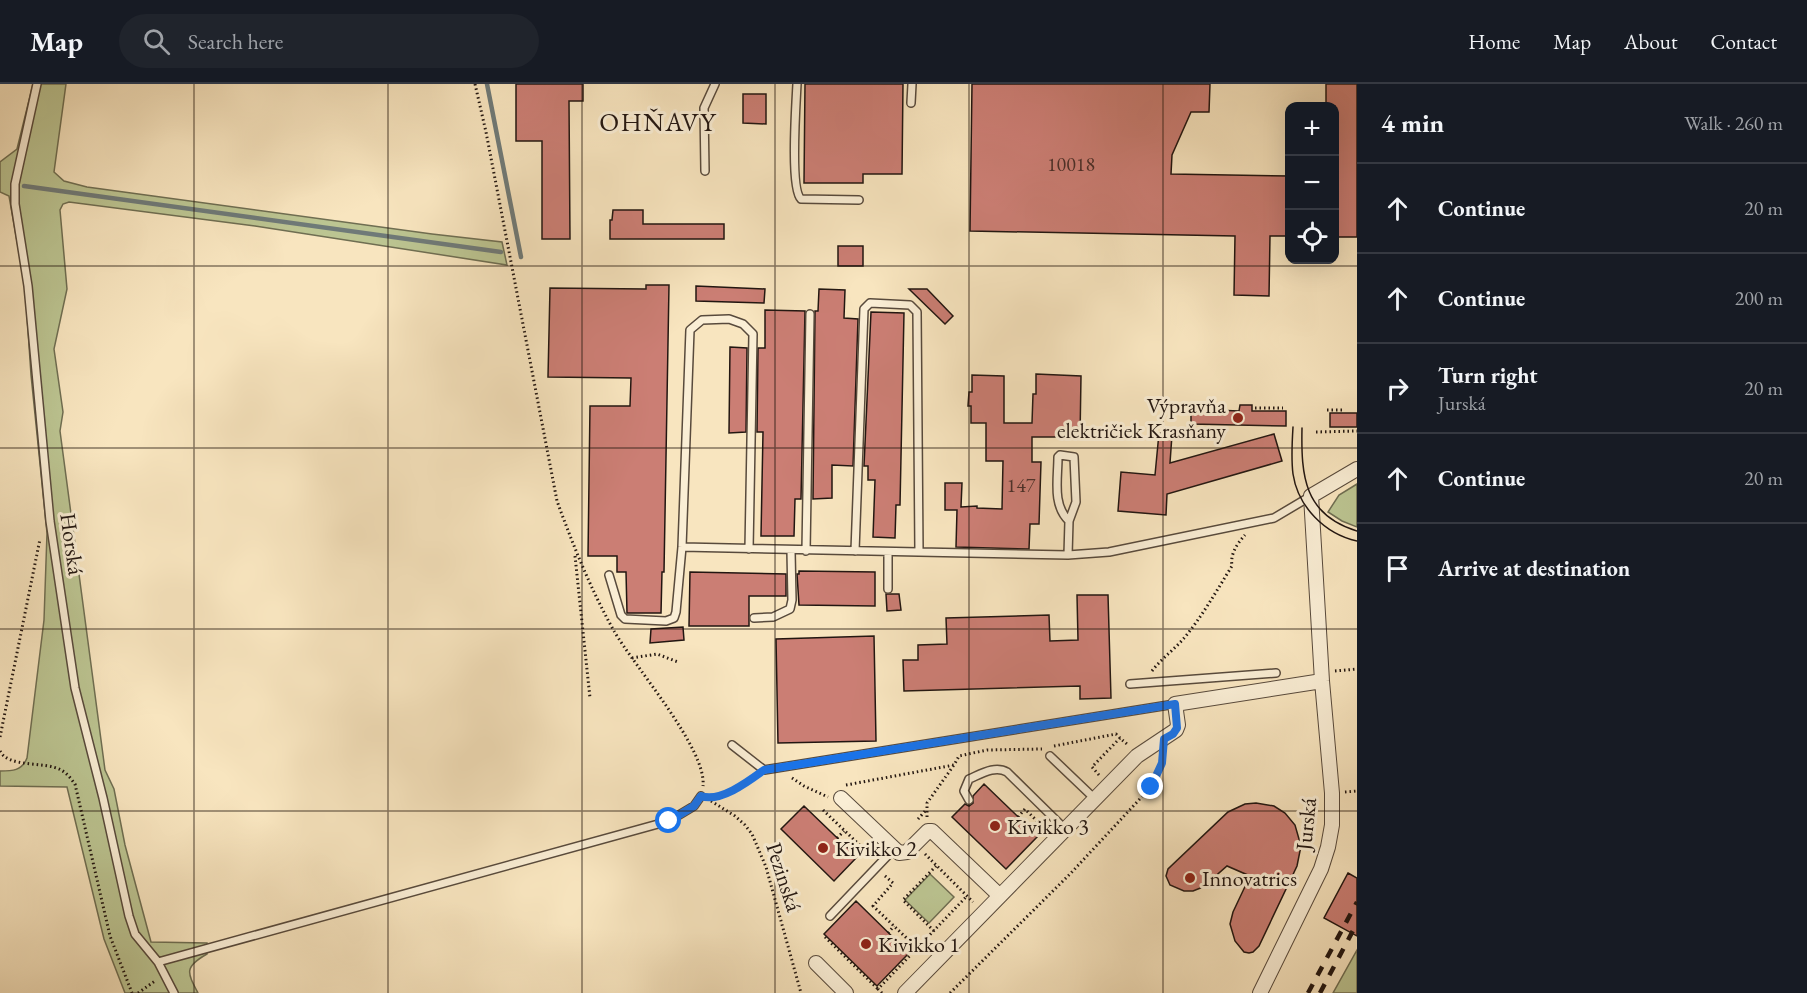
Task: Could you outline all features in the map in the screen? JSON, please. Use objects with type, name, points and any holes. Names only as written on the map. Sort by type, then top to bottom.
[{"type":"street","points":[[1311,496],[1357,469]]},
{"type":"street","name":"Jurská","points":[[1260,993],[1321,869],[1332,825],[1332,793],[1311,496]]},
{"type":"street","points":[[905,993],[996,892],[1090,795],[1137,756],[1173,734],[1177,728],[1175,704],[1322,676]]},
{"type":"street","points":[[841,792],[899,853],[907,852],[926,833],[932,831],[996,892]]},
{"type":"street","points":[[816,963],[846,993]]},
{"type":"lane","name":"Horská","points":[[37,84],[15,184],[15,204],[28,286],[50,521],[75,688],[103,798],[129,916],[135,934],[158,962],[174,993]]},
{"type":"lane","points":[[705,171],[704,108],[715,84]]},
{"type":"lane","points":[[797,84],[794,180],[798,196],[801,199],[859,200]]},
{"type":"lane","points":[[911,103],[912,84]]},
{"type":"lane","points":[[855,551],[864,309],[870,303],[910,305],[917,312],[919,552]]},
{"type":"lane","points":[[806,551],[810,314]]},
{"type":"lane","points":[[609,575],[623,618],[666,621],[674,618],[682,547],[690,330],[702,320],[729,319],[743,324],[753,334],[750,549]]},
{"type":"lane","points":[[1068,555],[1069,521],[1076,502],[1074,457],[1060,455],[1058,457],[1058,505],[1062,515],[1069,521]]},
{"type":"lane","points":[[682,547],[1068,555],[1109,552],[1274,518],[1311,496]]},
{"type":"lane","points":[[754,618],[773,617],[790,609],[792,600],[791,550]]},
{"type":"lane","points":[[888,552],[888,589]]},
{"type":"lane","points":[[1130,684],[1276,673]]},
{"type":"lane","points":[[732,746],[764,770],[1175,704]]},
{"type":"lane","points":[[1050,756],[1090,795]]},
{"type":"lane","points":[[969,800],[964,791],[969,780],[988,771],[1002,769],[1061,825]]},
{"type":"lane","points":[[158,962],[669,821],[704,797]]},
{"type":"lane","points":[[830,916],[876,868],[891,846]]},
{"type":"path","points":[[475,84],[557,501],[575,551],[614,631],[667,706],[700,762],[704,797],[738,789],[764,770]]},
{"type":"path","points":[[1255,408],[1283,408]]},
{"type":"path","points":[[1327,410],[1345,410]]},
{"type":"path","points":[[1316,432],[1357,431]]},
{"type":"path","points":[[0,737],[40,538],[50,521]]},
{"type":"path","points":[[1144,682],[1158,663],[1184,638],[1195,623],[1232,566],[1231,561],[1236,545],[1259,521]]},
{"type":"path","points":[[575,551],[590,698]]},
{"type":"path","points":[[632,658],[657,654],[678,662]]},
{"type":"path","points":[[1322,676],[1357,669]]},
{"type":"path","points":[[926,833],[927,803],[959,756],[987,750],[1037,750],[1116,734],[1131,747]]},
{"type":"path","points":[[1090,795],[1100,776],[1092,767],[1120,738]]},
{"type":"path","points":[[950,993],[1071,873],[1151,787],[1162,763],[1164,739]]},
{"type":"path","points":[[0,751],[4,758],[10,761],[60,770],[75,784],[110,936],[132,993]]},
{"type":"path","points":[[778,768],[804,786],[832,798],[856,781],[899,776],[954,765]]},
{"type":"path","name":"Pezinská","points":[[704,797],[735,816],[746,825],[752,834],[766,867],[801,993]]},
{"type":"path","points":[[1018,816],[1025,809],[1047,831],[1061,825]]},
{"type":"path","points":[[823,810],[870,856],[881,846],[891,846]]},
{"type":"path","points":[[837,838],[844,831]]},
{"type":"path","points":[[915,844],[976,904],[996,892]]},
{"type":"path","points":[[934,931],[903,900],[936,866]]},
{"type":"path","points":[[876,868],[893,884],[873,906],[917,948]]},
{"type":"path","points":[[878,989],[967,896]]},
{"type":"path","points":[[888,933],[894,926]]},
{"type":"path","points":[[825,937],[882,993]]},
{"type":"path","points":[[138,993],[164,975]]},
{"type":"green space","points":[[33,84],[66,84],[54,172],[64,181],[87,187],[502,242],[507,265],[255,226],[69,202],[63,204],[60,210],[67,289],[54,349],[63,412],[60,431],[105,770],[114,789],[125,845],[151,942],[207,943],[207,954],[194,963],[190,970],[198,993],[125,993],[104,939],[67,787],[0,786],[0,771],[19,768],[27,758],[44,620],[47,533],[31,375],[25,286],[9,196],[0,192],[0,162],[17,149]]},
{"type":"green space","points":[[1357,484],[1357,527],[1328,512],[1339,495]]},
{"type":"green space","points":[[930,874],[954,897],[929,923],[905,900]]},
{"type":"green space","points":[[1357,950],[1357,993],[1333,993]]},
{"type":"building","points":[[516,84],[583,84],[583,101],[569,101],[570,239],[542,239],[542,141],[516,141]]},
{"type":"building","points":[[805,84],[903,84],[902,174],[863,174],[863,183],[804,183]]},
{"type":"building","points":[[972,84],[1210,84],[1209,112],[1191,112],[1172,155],[1171,174],[1285,176],[1285,236],[1270,236],[1269,296],[1234,295],[1235,236],[970,231]]},
{"type":"building","points":[[1326,84],[1357,84],[1357,237],[1339,237],[1339,102],[1326,102]]},
{"type":"building","points":[[743,94],[766,94],[766,124],[743,123]]},
{"type":"building","points":[[613,210],[643,210],[643,224],[724,224],[724,239],[610,239],[610,220],[612,220]]},
{"type":"building","points":[[838,246],[863,246],[863,266],[838,266]]},
{"type":"building","points":[[646,285],[669,285],[664,572],[662,572],[661,613],[627,613],[626,572],[617,572],[617,556],[588,556],[590,406],[630,406],[631,378],[548,377],[550,288],[646,289]]},
{"type":"building","points":[[696,286],[765,289],[764,303],[696,301]]},
{"type":"building","points":[[819,289],[845,290],[844,318],[858,319],[853,466],[832,465],[832,498],[813,499],[815,311],[818,311]]},
{"type":"building","points":[[909,289],[927,289],[953,316],[945,324]]},
{"type":"building","points":[[765,310],[805,311],[801,499],[795,499],[794,536],[761,536],[763,432],[757,432],[758,348],[765,348]]},
{"type":"building","points":[[871,312],[904,313],[900,505],[896,505],[895,538],[873,537],[875,480],[868,480],[868,466],[864,466]]},
{"type":"building","points":[[730,347],[747,348],[746,432],[729,433]]},
{"type":"building","points":[[1036,374],[1081,376],[1080,437],[1032,437],[1032,462],[1041,462],[1039,524],[1030,524],[1029,549],[956,547],[957,510],[945,510],[945,483],[962,483],[961,507],[1002,509],[1003,461],[986,461],[986,423],[971,423],[971,406],[968,406],[969,392],[972,392],[972,375],[1004,376],[1004,423],[1032,423]]},
{"type":"building","name":"Výpravňa električiek Krasňany","points":[[1240,405],[1252,405],[1252,411],[1286,411],[1286,426],[1191,424],[1191,409],[1239,411]]},
{"type":"building","points":[[1330,413],[1357,413],[1357,427],[1330,427]]},
{"type":"building","points":[[1159,433],[1172,435],[1170,463],[1274,434],[1282,461],[1167,494],[1166,515],[1118,511],[1121,472],[1155,475]]},
{"type":"building","points":[[799,571],[875,572],[875,606],[799,605],[797,574]]},
{"type":"building","points":[[690,572],[786,574],[786,596],[749,596],[749,626],[689,626]]},
{"type":"building","points":[[886,594],[899,594],[901,610],[887,611]]},
{"type":"building","points":[[1077,595],[1108,595],[1111,698],[1080,699],[1080,686],[904,691],[903,660],[918,660],[918,645],[947,644],[946,618],[1049,615],[1050,641],[1078,640]]},
{"type":"building","points":[[683,627],[684,640],[650,643],[651,629]]},
{"type":"building","points":[[874,636],[876,741],[778,743],[776,639]]},
{"type":"building","name":"Kivikko 3","points":[[984,784],[1038,836],[1006,869],[952,817],[965,804],[969,806],[973,803],[973,796]]},
{"type":"building","name":"Innovatrics","points":[[1245,804],[1274,806],[1285,813],[1295,825],[1301,846],[1297,866],[1259,946],[1249,953],[1244,952],[1235,941],[1230,924],[1233,912],[1250,876],[1227,866],[1203,887],[1193,891],[1184,891],[1170,885],[1166,876],[1168,869],[1228,812]]},
{"type":"building","name":"Kivikko 2","points":[[804,806],[857,857],[834,881],[781,829]]},
{"type":"building","points":[[1348,873],[1357,878],[1357,936],[1324,918]]},
{"type":"building","name":"Kivikko 1","points":[[856,901],[909,953],[877,986],[824,934]]},
{"type":"waterway","points":[[487,84],[521,257]]},
{"type":"waterway","points":[[24,186],[501,252]]},
{"type":"tram line","points":[[1293,427],[1293,474],[1307,508],[1334,532],[1357,541]]},
{"type":"tram line","points":[[1302,428],[1303,462],[1309,492],[1326,515],[1339,524],[1357,531]]},
{"type":"railway","points":[[1308,993],[1357,902]]},
{"type":"railway","points":[[1320,993],[1357,923]]},
{"type":"place","name":"Výpravňa električiek Krasňany","points":[[1238,418]]},
{"type":"place","name":"Kivikko 3","points":[[995,826]]},
{"type":"place","name":"Kivikko 2","points":[[823,848]]},
{"type":"place","name":"Innovatrics","points":[[1190,878]]},
{"type":"place","name":"Kivikko 1","points":[[866,944]]},
{"type":"district","name":"OHŇAVY","points":[[658,122]]},
{"type":"route","points":[[669,821],[694,806],[701,796],[707,798],[738,789],[764,770],[1175,704],[1178,725],[1173,734],[1164,739],[1162,763],[1151,787]]}]
